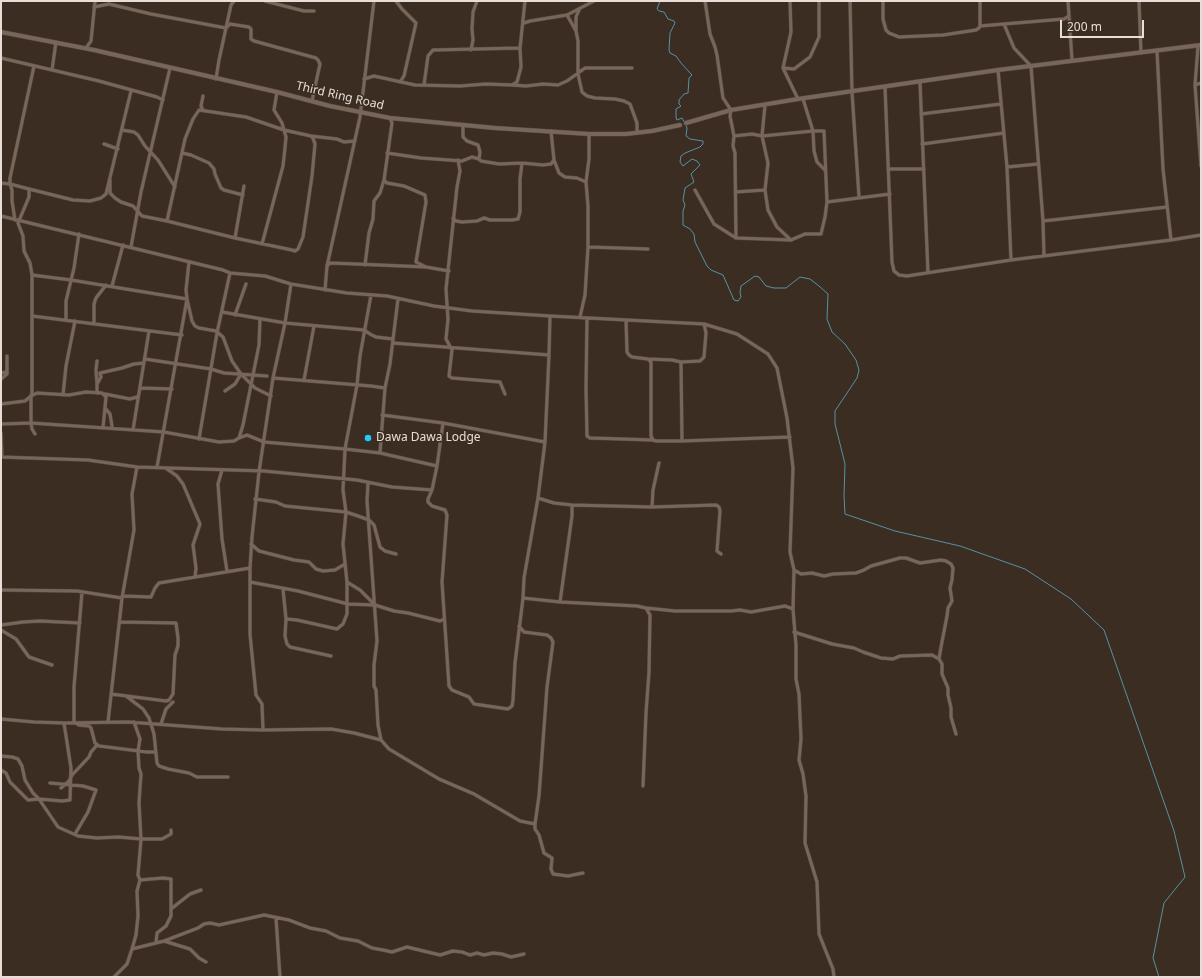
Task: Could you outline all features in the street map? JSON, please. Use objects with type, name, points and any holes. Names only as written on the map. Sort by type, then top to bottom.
[{"type":"street","points":[[94,50],[91,41],[95,1]]},
{"type":"street","points":[[216,79],[231,6],[234,1]]},
{"type":"street","points":[[265,1],[304,11],[314,11]]},
{"type":"street","points":[[325,290],[327,266],[360,117],[374,1]]},
{"type":"street","points":[[396,1],[416,23],[404,76],[400,82]]},
{"type":"street","points":[[471,50],[473,40],[473,12],[477,1]]},
{"type":"street","points":[[517,86],[521,67],[520,48],[524,23],[525,1]]},
{"type":"street","points":[[524,23],[568,15],[594,1]]},
{"type":"street","points":[[705,1],[710,34],[717,56],[723,98],[731,110],[730,116],[734,136],[736,238]]},
{"type":"street","points":[[790,1],[791,32],[783,68],[798,99]]},
{"type":"street","points":[[783,68],[794,69],[810,57],[819,37],[819,1]]},
{"type":"street","points":[[850,1],[852,92],[859,197]]},
{"type":"street","points":[[883,1],[884,24],[886,30],[893,36],[908,37],[958,33],[976,30],[980,26],[1064,19],[1069,16]]},
{"type":"street","points":[[980,1],[980,26]]},
{"type":"street","points":[[1068,1],[1072,60]]},
{"type":"street","points":[[1139,1],[1141,53]]},
{"type":"street","points":[[94,8],[109,4],[151,14],[226,28]]},
{"type":"street","points":[[582,8],[578,12],[576,30],[578,41],[578,74],[582,92],[587,96],[594,98],[615,99],[630,104],[637,123],[637,133]]},
{"type":"street","points":[[568,15],[576,30]]},
{"type":"street","points":[[226,28],[230,24],[249,27],[251,29],[250,37],[252,40],[316,58],[320,64],[312,101]]},
{"type":"street","points":[[1004,24],[1014,48],[1031,66],[1043,221],[1044,256]]},
{"type":"street","name":"Third Ring Road","points":[[1,32],[86,48],[390,118],[589,134],[637,133],[680,125]]},
{"type":"street","points":[[86,48],[91,41]]},
{"type":"street","points":[[52,70],[56,42]]},
{"type":"street","points":[[680,125],[731,110],[798,99],[1072,60],[1200,46],[1195,85],[1201,166]]},
{"type":"street","points":[[424,85],[428,56],[433,50],[520,48]]},
{"type":"street","points":[[1157,51],[1170,240]]},
{"type":"street","points":[[1,58],[92,79],[131,91],[157,96],[163,100]]},
{"type":"street","points":[[34,66],[10,184],[12,190],[12,201],[23,236],[24,251],[30,263],[32,275],[31,423],[35,434]]},
{"type":"street","points":[[131,247],[137,211],[170,68]]},
{"type":"street","points":[[364,79],[374,76],[400,82],[424,85],[558,85],[578,74],[585,68],[632,68]]},
{"type":"street","points":[[998,70],[1007,167],[1011,260]]},
{"type":"street","points":[[512,85],[517,82]]},
{"type":"street","points":[[920,82],[928,273]]},
{"type":"street","points":[[1195,85],[1201,84]]},
{"type":"street","points":[[885,87],[892,262],[894,271],[899,275],[907,276],[1011,260],[1201,235]]},
{"type":"street","points":[[1,183],[74,200],[90,201],[101,198],[106,194],[110,180],[131,91]]},
{"type":"street","points":[[262,244],[283,166],[285,148],[286,137],[282,123],[274,110],[277,92]]},
{"type":"street","points":[[157,96],[164,94]]},
{"type":"street","points":[[203,96],[201,106],[203,110]]},
{"type":"street","points":[[803,99],[813,131],[814,151],[818,162],[825,170]]},
{"type":"street","points":[[921,114],[1001,104]]},
{"type":"street","points":[[765,105],[762,136],[768,163],[765,190],[768,210],[777,227],[791,240]]},
{"type":"street","points":[[167,221],[185,139],[193,119],[199,110],[246,117],[284,130],[311,136],[337,139],[344,142],[355,141]]},
{"type":"street","points":[[365,265],[369,233],[373,219],[374,201],[380,194],[384,180],[392,123],[390,118]]},
{"type":"street","points":[[463,125],[462,138],[478,145],[480,158]]},
{"type":"street","points":[[122,130],[134,132],[138,135],[175,187]]},
{"type":"street","points":[[695,190],[714,224],[736,238],[791,240],[805,234],[821,234],[827,202],[824,130],[762,136],[752,134],[734,136]]},
{"type":"street","points":[[552,131],[554,160],[559,173],[565,177],[577,178],[586,182]]},
{"type":"street","points":[[922,144],[1004,133]]},
{"type":"street","points":[[580,317],[585,295],[588,247],[588,206],[586,182],[589,159],[589,134]]},
{"type":"street","points":[[110,180],[110,193],[121,202],[133,206],[142,216],[295,251],[298,250],[303,237],[313,169],[315,144],[311,136]]},
{"type":"street","points":[[104,144],[118,149]]},
{"type":"street","points":[[182,153],[191,155],[209,164],[214,169],[215,174],[224,190],[243,195]]},
{"type":"street","points":[[387,153],[421,158],[462,161],[472,157],[480,158],[481,161],[499,164],[522,163],[548,165],[554,160]]},
{"type":"street","points":[[458,160],[460,171],[453,218],[449,271],[446,282],[448,319],[446,339],[452,350],[449,376],[452,378],[500,382],[505,394]]},
{"type":"street","points":[[453,218],[456,221],[462,222],[477,221],[484,218],[490,220],[518,219],[520,212],[520,179],[522,163]]},
{"type":"street","points":[[1007,167],[1038,164]]},
{"type":"street","points":[[888,169],[924,169]]},
{"type":"street","points":[[170,178],[177,178]]},
{"type":"street","points":[[384,180],[388,183],[404,186],[426,195],[416,262],[426,267]]},
{"type":"street","points":[[235,238],[244,186]]},
{"type":"street","points":[[17,220],[29,197],[29,189]]},
{"type":"street","points":[[735,192],[765,190]]},
{"type":"street","points":[[827,202],[890,194]]},
{"type":"street","points":[[1043,221],[1167,207]]},
{"type":"street","points":[[1,216],[79,234],[230,273],[265,276],[291,284],[325,290],[398,298],[472,311],[704,324],[736,334],[768,354],[777,368],[790,437],[793,468],[790,552],[794,570],[793,609],[796,645],[796,679],[799,694],[802,739],[799,760],[804,774],[806,796],[805,842],[817,882],[819,934],[833,969],[834,977]]},
{"type":"street","points":[[136,220],[142,216]]},
{"type":"street","points":[[66,320],[66,301],[79,234]]},
{"type":"street","points":[[112,286],[123,245]]},
{"type":"street","points":[[588,247],[648,248]]},
{"type":"street","points":[[189,262],[186,290],[194,326],[216,330],[217,333],[225,340],[232,361],[241,374],[255,388],[271,396]]},
{"type":"street","points":[[327,266],[330,263],[426,267],[449,271]]},
{"type":"street","points":[[199,439],[217,333],[230,273]]},
{"type":"street","points":[[32,275],[106,285],[188,299]]},
{"type":"street","points":[[235,315],[246,284]]},
{"type":"street","points":[[263,730],[262,704],[256,695],[250,634],[251,544],[255,499],[273,378],[285,323],[291,284]]},
{"type":"street","points":[[94,324],[94,304],[96,298],[106,285]]},
{"type":"street","points":[[286,619],[337,629],[343,624],[347,614],[347,582],[343,544],[346,512],[343,490],[345,449],[371,295]]},
{"type":"street","points":[[380,453],[385,388],[393,343],[398,298]]},
{"type":"street","points":[[157,468],[188,299]]},
{"type":"street","points":[[222,312],[285,323],[364,330],[376,337],[393,339]]},
{"type":"street","points":[[32,316],[182,335]]},
{"type":"street","points":[[443,423],[432,490],[428,502],[432,506],[445,510],[447,515],[442,582],[449,686],[450,689],[468,697],[474,704],[508,709],[512,706],[513,700],[515,663],[524,578],[538,498],[545,442],[550,355],[550,316]]},
{"type":"street","points":[[587,318],[587,436],[590,438],[682,441],[790,437]]},
{"type":"street","points":[[238,438],[242,430],[254,374],[259,345],[260,319]]},
{"type":"street","points":[[626,320],[627,352],[629,355],[632,357],[681,362],[700,361],[704,357],[706,333],[704,324]]},
{"type":"street","points":[[63,395],[66,366],[75,321]]},
{"type":"street","points":[[304,380],[314,326]]},
{"type":"street","points":[[133,430],[150,331]]},
{"type":"street","points":[[393,343],[550,355]]},
{"type":"street","points":[[1,379],[7,372],[7,356]]},
{"type":"street","points":[[648,359],[651,362],[651,436],[653,440]]},
{"type":"street","points":[[97,361],[97,393]]},
{"type":"street","points":[[97,384],[100,378],[100,373],[144,361],[177,363],[211,369],[224,373],[267,376]]},
{"type":"street","points":[[681,362],[682,441]]},
{"type":"street","points":[[1,373],[7,372]]},
{"type":"street","points":[[226,391],[235,384],[241,374]]},
{"type":"street","points":[[273,378],[385,388]]},
{"type":"street","points":[[140,388],[172,389]]},
{"type":"street","points":[[1,404],[25,401],[37,393],[63,395],[86,392],[130,399],[137,397]]},
{"type":"street","points":[[103,428],[105,394]]},
{"type":"street","points":[[105,408],[110,414],[112,426]]},
{"type":"street","points":[[382,414],[443,423],[545,442]]},
{"type":"street","points":[[1,424],[31,423],[164,432],[219,442],[234,441],[247,435]]},
{"type":"street","points":[[242,430],[247,435],[264,442],[380,453],[436,466]]},
{"type":"street","points":[[1,432],[1,457],[88,460],[137,467],[259,472],[357,480],[392,488],[432,490]]},
{"type":"street","points":[[652,507],[653,490],[659,463]]},
{"type":"street","points":[[108,722],[129,552],[134,530],[132,494],[137,467]]},
{"type":"street","points":[[167,468],[177,476],[183,484],[200,524],[193,545],[196,568],[195,577]]},
{"type":"street","points":[[222,470],[218,484],[222,539],[227,571]]},
{"type":"street","points":[[368,483],[377,640],[374,665],[374,686],[376,690],[378,725],[381,740],[389,749],[439,779],[474,794],[520,821],[535,824]]},
{"type":"street","points":[[538,498],[554,503],[572,505],[652,507],[716,505],[719,507],[720,511],[717,551],[721,554]]},
{"type":"street","points":[[255,499],[276,502],[285,506],[346,512],[369,520],[374,526],[380,547],[385,551],[396,554]]},
{"type":"street","points":[[560,602],[572,516],[572,505]]},
{"type":"street","points":[[251,544],[259,551],[294,560],[309,562],[316,569],[323,571],[335,570],[345,564]]},
{"type":"street","points":[[794,570],[801,574],[812,573],[824,576],[856,573],[871,566],[900,558],[906,558],[920,563],[941,560],[951,564],[953,568],[950,588],[952,601],[948,608],[948,616],[941,646],[940,658],[942,664],[942,674],[948,688],[951,717],[956,734]]},
{"type":"street","points":[[1,590],[82,592],[123,597],[151,597],[154,588],[159,583],[250,568]]},
{"type":"street","points":[[250,582],[298,591],[348,604],[375,605],[394,611],[440,621],[444,619]]},
{"type":"street","points":[[347,582],[360,590],[375,605]]},
{"type":"street","points":[[283,589],[286,619],[285,636],[287,644],[290,647],[331,656]]},
{"type":"street","points":[[74,722],[74,687],[82,592]]},
{"type":"street","points":[[523,598],[560,602],[637,606],[675,611],[740,610],[751,612],[779,607],[789,607],[793,609]]},
{"type":"street","points":[[643,786],[649,672],[650,614],[646,608]]},
{"type":"street","points":[[1,624],[40,621],[80,623]]},
{"type":"street","points":[[111,694],[158,701],[169,700],[173,694],[175,654],[178,646],[176,623],[120,622]]},
{"type":"street","points":[[519,626],[524,632],[547,635],[551,638],[552,642],[539,796],[535,824],[544,853],[552,858],[551,868],[553,874],[568,876],[583,873]]},
{"type":"street","points":[[1,630],[16,639],[29,657],[52,665]]},
{"type":"street","points":[[794,632],[832,644],[854,648],[881,658],[893,659],[900,656],[932,655],[940,658]]},
{"type":"street","points":[[126,696],[144,709],[151,723],[154,734],[157,763],[160,767],[189,773],[197,777],[228,777]]},
{"type":"street","points":[[161,724],[166,709],[173,702]]},
{"type":"street","points":[[1,719],[64,723],[134,722],[222,729],[331,729],[381,740]]},
{"type":"street","points":[[74,722],[91,728],[95,743],[97,745],[112,748],[156,752]]},
{"type":"street","points":[[114,977],[127,964],[136,935],[138,916],[137,890],[140,880],[138,876],[141,839],[141,774],[139,768],[138,751],[140,739],[134,722]]},
{"type":"street","points":[[1,770],[6,773],[10,782],[28,800],[70,800],[72,775],[64,723]]},
{"type":"street","points":[[60,788],[69,781],[72,775],[89,757],[90,752],[97,745]]},
{"type":"street","points":[[1,756],[18,759],[22,766],[25,780],[58,827],[75,834],[97,838],[119,837],[162,839],[171,834],[171,830]]},
{"type":"street","points":[[50,783],[71,784],[96,790],[88,812],[75,834]]},
{"type":"street","points":[[140,880],[163,878],[171,879],[171,916],[166,926],[157,933],[156,944]]},
{"type":"street","points":[[171,909],[190,894],[201,890]]},
{"type":"street","points":[[132,949],[156,944],[198,928],[204,924],[210,923],[219,925],[264,916],[288,920],[310,928],[326,931],[340,938],[358,941],[372,948],[392,952],[407,947],[440,955],[453,951],[470,955],[476,953],[484,955],[493,953],[511,957],[524,954]]},
{"type":"street","points":[[276,918],[280,977]]},
{"type":"street","points":[[164,941],[190,949],[199,958],[206,962]]},
{"type":"waterway","points":[[660,1],[657,9],[664,12],[668,19],[674,21],[675,23],[670,33],[670,53],[676,56],[692,75],[689,78],[688,93],[684,94],[679,100],[679,104],[681,106],[676,109],[676,117],[677,120],[682,118],[685,123],[687,128],[686,136],[690,139],[703,141],[703,144],[700,147],[681,156],[680,162],[683,166],[692,159],[697,161],[700,165],[691,174],[694,182],[685,188],[683,200],[685,205],[683,211],[683,225],[690,229],[694,234],[695,242],[707,266],[711,270],[723,275],[734,300],[738,301],[741,297],[741,286],[755,276],[759,277],[766,286],[774,288],[786,288],[800,277],[810,279],[819,286],[828,294],[827,319],[832,332],[845,344],[856,360],[859,370],[857,378],[835,411],[835,424],[845,464],[845,514],[895,531],[960,546],[1025,569],[1071,599],[1104,630],[1174,831],[1185,877],[1164,903],[1153,958],[1159,977]]},
{"type":"place","name":"Dawa Dawa Lodge","points":[[368,438]]}]
